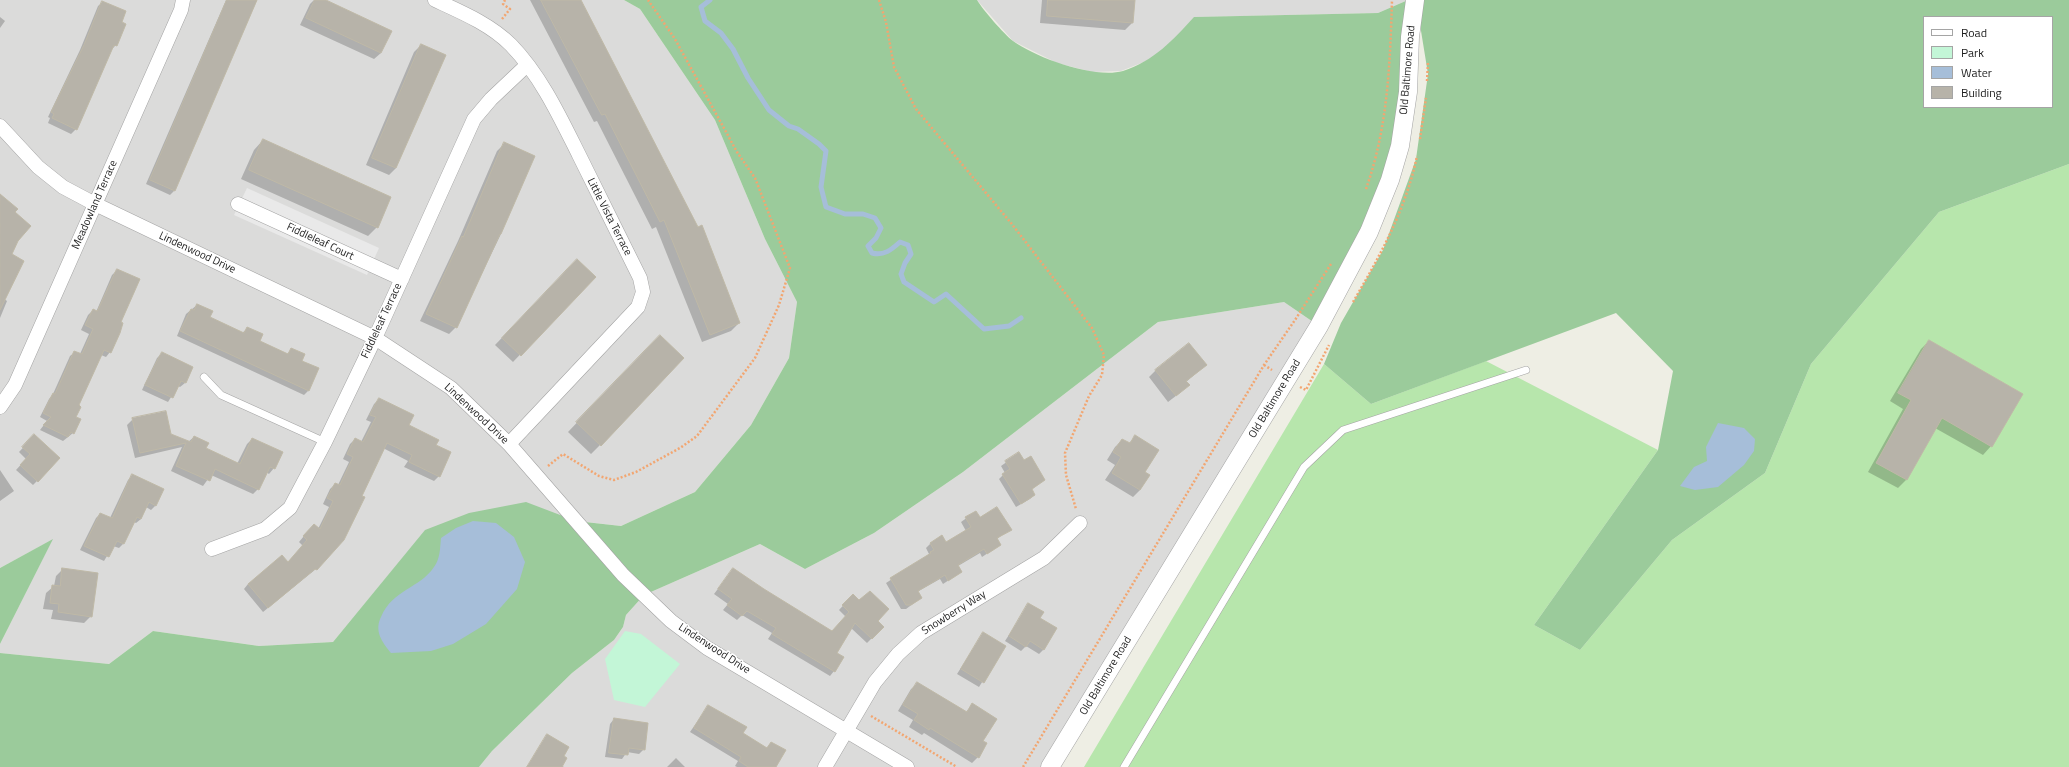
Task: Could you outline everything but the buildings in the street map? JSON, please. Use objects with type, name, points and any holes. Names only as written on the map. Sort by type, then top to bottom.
[{"type":"street","name":"Meadowland Terrace","points":[[0,407],[15,386],[181,10],[183,0]]},
{"type":"street","name":"Little Vista Terrace","points":[[435,0],[464,13],[493,30],[510,44],[550,97],[640,278],[643,292],[638,307],[509,444]]},
{"type":"street","name":"Old Baltimore Road","points":[[1050,767],[1319,326],[1370,232],[1390,180],[1400,146],[1408,92],[1410,37],[1415,0]]},
{"type":"street","name":"Fiddleleaf Terrace","points":[[212,548],[265,529],[290,508],[325,442],[375,338],[474,120],[490,99],[527,65]]},
{"type":"street","name":"Lindenwood Drive","points":[[0,126],[38,167],[63,187],[95,204],[375,338],[451,388],[509,444],[623,575],[671,621],[708,648],[907,767]]},
{"type":"street","name":"Fiddleleaf Court","points":[[238,204],[402,279]]},
{"type":"street","name":"Snowberry Way","points":[[826,767],[875,682],[898,654],[921,633],[1044,558],[1080,523]]},
{"type":"lane","points":[[1124,767],[1304,467],[1343,430],[1526,370]]},
{"type":"lane","points":[[204,377],[221,395],[325,442]]},
{"type":"path","points":[[493,30],[510,9],[503,4],[506,0]]},
{"type":"path","points":[[537,476],[563,454],[600,476],[614,480],[636,472],[680,448],[697,436],[755,358],[779,305],[790,268],[755,178],[737,152],[675,39],[648,0]]},
{"type":"path","points":[[879,0],[886,22],[894,67],[916,109],[1015,229],[1092,328],[1100,344],[1104,355],[1102,375],[1089,396],[1065,452],[1066,475],[1080,523]]},
{"type":"path","points":[[1363,196],[1377,151],[1385,113],[1388,89],[1392,0]]},
{"type":"path","points":[[1022,767],[1264,365],[1296,320],[1332,261]]},
{"type":"path","points":[[859,709],[957,767]]},
{"type":"shaded area","points":[[0,0],[624,0],[640,9],[715,120],[765,239],[797,302],[789,358],[751,425],[695,492],[621,526],[576,521],[426,530],[333,642],[259,646],[153,631],[109,664],[0,653],[0,644],[52,540],[0,568]]},
{"type":"shaded area","points":[[977,0],[1408,0],[1378,13],[1195,17],[1167,47],[1149,60],[1121,71],[1092,72],[1057,63],[1013,41]]},
{"type":"shaded area","points":[[247,188],[379,248],[367,275],[234,215]]},
{"type":"shaded area","points":[[1284,302],[1319,326],[1050,767],[479,767],[492,751],[572,673],[614,640],[623,627],[626,615],[644,595],[760,544],[805,569],[874,533],[963,472],[1158,322]]},
{"type":"green space","points":[[624,0],[977,0],[1004,33],[1023,47],[1051,60],[1082,70],[1111,73],[1134,67],[1154,56],[1194,17],[1378,13],[1408,0],[1400,146],[1319,326],[1284,302],[1158,322],[963,472],[874,533],[805,569],[760,544],[644,595],[626,615],[623,627],[614,640],[572,673],[492,751],[479,767],[0,767],[0,653],[109,664],[153,631],[259,646],[333,642],[425,530],[469,513],[526,502],[576,521],[621,526],[695,492],[751,425],[789,358],[797,302],[765,239],[715,120],[640,9]]},
{"type":"green space","points":[[1416,0],[2069,0],[2069,164],[1939,212],[1811,364],[1765,473],[1672,540],[1580,650],[1534,625],[1658,450],[1673,371],[1616,313],[1371,404],[1324,364],[1341,323],[1383,250],[1416,159],[1428,74]]},
{"type":"green space","points":[[2069,164],[2069,767],[1084,767],[1324,364],[1371,404],[1486,361],[1658,450],[1534,625],[1580,650],[1672,540],[1765,473],[1811,364],[1939,212]]},
{"type":"green space","points":[[53,539],[0,644],[0,568]]},
{"type":"green space","points":[[625,631],[641,634],[680,664],[645,707],[614,700],[605,659]]},
{"type":"water","points":[[1718,423],[1744,428],[1755,439],[1754,451],[1744,465],[1718,487],[1695,490],[1680,486],[1694,467],[1707,461],[1706,447]]},
{"type":"water","points":[[473,521],[496,523],[514,537],[525,562],[517,589],[486,624],[453,644],[431,651],[391,653],[380,636],[378,627],[386,608],[392,600],[421,580],[434,567],[439,557],[441,538],[456,528]]},
{"type":"waterway","points":[[710,0],[701,7],[705,21],[721,33],[733,49],[748,78],[769,110],[789,126],[798,129],[819,144],[826,151],[821,187],[826,207],[845,214],[863,214],[875,218],[881,228],[876,238],[868,246],[872,253],[884,253],[900,242],[908,245],[911,254],[905,263],[901,274],[904,282],[934,302],[946,294],[984,329],[1009,326],[1021,318]]}]
